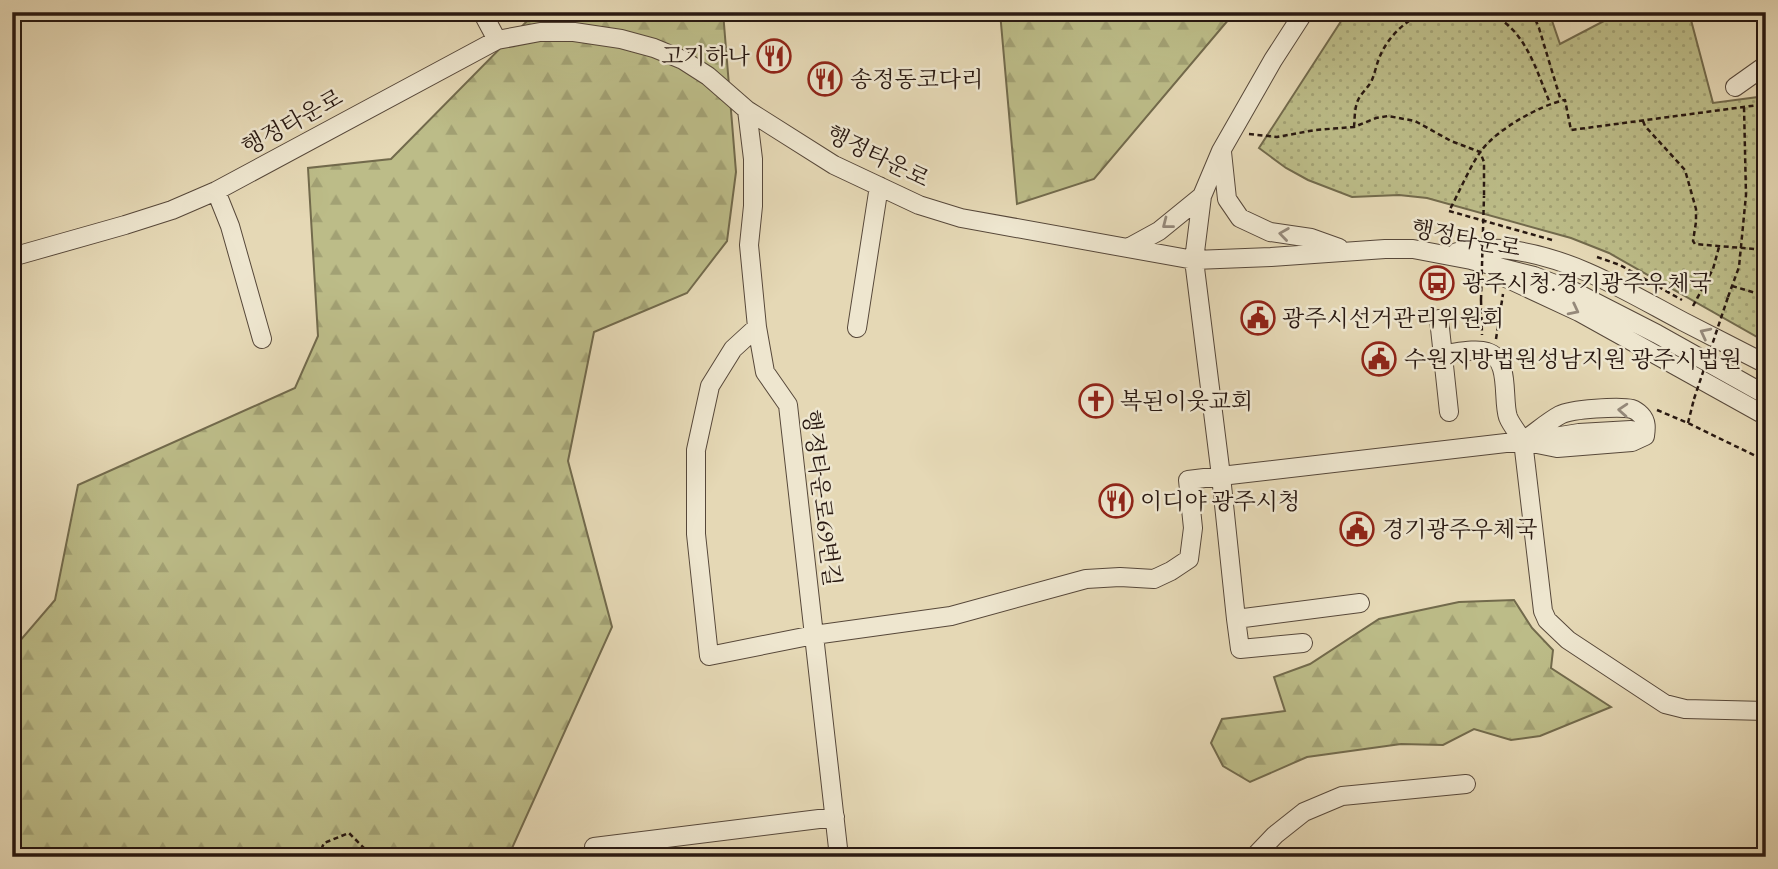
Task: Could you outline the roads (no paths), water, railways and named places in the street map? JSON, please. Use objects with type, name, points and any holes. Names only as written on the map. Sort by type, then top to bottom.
[{"type":"street","points":[[482,12],[497,40]]},
{"type":"street","points":[[1303,643],[1240,649],[1194,260],[1202,196],[1221,150],[1304,12]]},
{"type":"street","name":"행정타운로","points":[[12,257],[137,222],[216,191],[497,40],[540,32],[574,32],[621,39],[683,60],[708,76],[747,110],[834,164],[919,205],[961,218],[1194,260],[1413,249],[1443,254],[1534,276],[1573,291],[1766,395]]},
{"type":"street","points":[[1735,87],[1766,65]]},
{"type":"street","name":"행정타운로69번길","points":[[747,110],[753,159],[753,206],[749,245],[757,327],[765,372],[788,405],[839,857]]},
{"type":"street","points":[[1221,150],[1227,199],[1240,218],[1270,232],[1311,238],[1349,252]]},
{"type":"street","points":[[857,328],[878,186]]},
{"type":"street","points":[[216,191],[230,226],[262,339]]},
{"type":"street","points":[[1128,248],[1159,230],[1202,196]]},
{"type":"street","points":[[1443,254],[1488,248],[1532,253],[1617,285],[1766,364]]},
{"type":"street","points":[[1443,254],[1545,295],[1766,416]]},
{"type":"street","points":[[1439,319],[1449,412]]},
{"type":"street","points":[[757,327],[733,349],[710,386],[696,450],[696,534],[709,656],[814,635],[951,616],[1086,579],[1154,579],[1189,559],[1193,528],[1188,480],[1631,429]]},
{"type":"street","points":[[1443,354],[1482,351],[1491,353],[1502,367],[1508,418],[1523,441],[1543,611],[1547,620],[1568,640],[1665,704],[1685,709],[1766,711]]},
{"type":"street","points":[[1633,409],[1640,413],[1646,428],[1645,436],[1632,442],[1557,448],[1523,441],[1561,415],[1577,411],[1633,409]]},
{"type":"street","points":[[1236,619],[1360,603]]},
{"type":"street","points":[[1254,857],[1275,835],[1304,812],[1342,796],[1466,784]]},
{"type":"street","points":[[594,857],[594,847],[835,817]]},
{"type":"place","name":"고기하나","points":[[774,56]]},
{"type":"place","name":"송정동코다리","points":[[825,79]]},
{"type":"place","name":"광주시청.경기광주우체국","points":[[1437,283]]},
{"type":"place","name":"광주시선거관리위원회","points":[[1258,318]]},
{"type":"place","name":"수원지방법원성남지원 광주시법원","points":[[1379,359]]},
{"type":"place","name":"복된이웃교회","points":[[1096,401]]},
{"type":"place","name":"이디야 광주시청","points":[[1116,501]]},
{"type":"place","name":"경기광주우체국","points":[[1357,529]]}]
